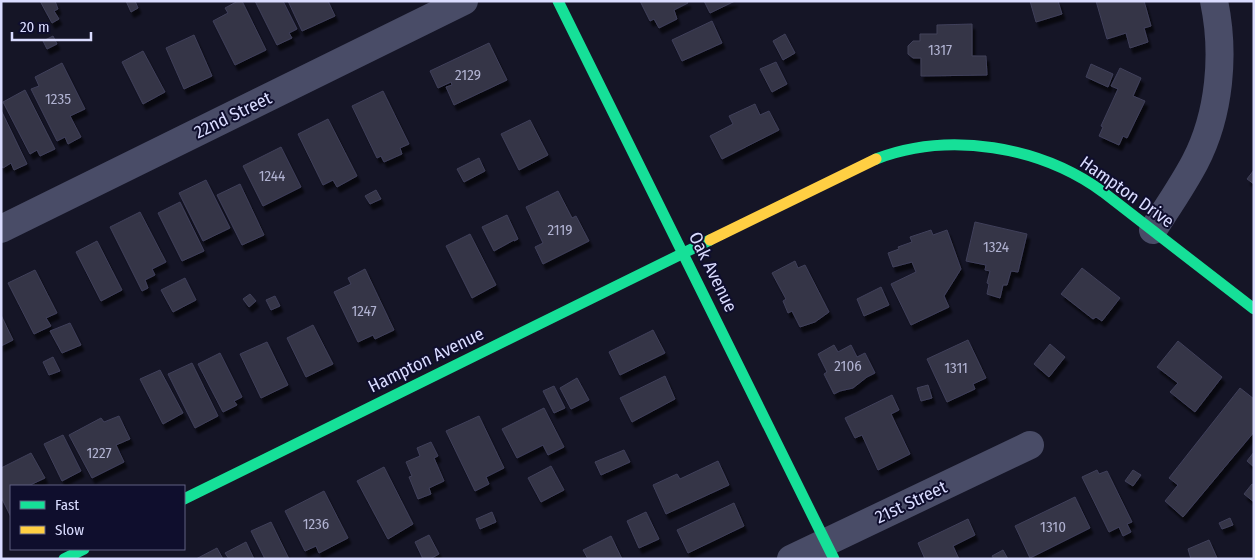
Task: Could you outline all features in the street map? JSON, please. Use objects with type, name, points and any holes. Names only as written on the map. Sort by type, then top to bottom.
[{"type":"street","name":"22nd Street","points":[[1,229],[464,1]]},
{"type":"street","name":"Oak Avenue","points":[[558,1],[830,550]]},
{"type":"street","points":[[1153,230],[1196,161],[1209,125],[1218,86],[1220,48],[1214,1]]},
{"type":"street","name":"Hampton Drive","points":[[683,252],[867,162],[909,148],[983,147],[1016,152],[1052,163],[1080,176],[1153,230],[1254,310]]},
{"type":"street","name":"Hampton Avenue","points":[[185,499],[683,252]]},
{"type":"street","name":"21st Street","points":[[791,559],[830,550],[1030,445]]},
{"type":"street","points":[[64,559],[82,550]]},
{"type":"building","points":[[40,1],[55,1],[58,9],[54,11],[59,19],[52,23]]},
{"type":"building","points":[[126,1],[135,1],[138,8],[131,12]]},
{"type":"building","points":[[238,1],[242,1],[266,50],[235,65],[213,21],[228,13],[225,8]]},
{"type":"building","points":[[255,1],[283,1],[297,29],[289,33],[292,38],[277,45]]},
{"type":"building","points":[[288,1],[328,1],[335,16],[302,31]]},
{"type":"building","points":[[640,1],[687,1],[688,3],[674,10],[677,19],[659,28],[654,19],[650,21]]},
{"type":"building","points":[[704,1],[735,1],[710,13]]},
{"type":"building","points":[[1030,1],[1058,1],[1062,14],[1036,22]]},
{"type":"building","points":[[1096,1],[1144,1],[1151,26],[1144,28],[1148,42],[1130,48],[1126,33],[1107,39]]},
{"type":"building","points":[[712,21],[722,43],[682,61],[672,40]]},
{"type":"building","points":[[972,24],[972,56],[986,56],[987,75],[921,76],[921,58],[913,58],[908,54],[908,46],[913,41],[920,41],[920,34],[937,34],[937,25]]},
{"type":"building","points":[[785,34],[795,53],[783,60],[773,41]]},
{"type":"building","points":[[194,35],[212,76],[184,89],[166,48]]},
{"type":"building","points":[[53,36],[57,44],[47,49],[43,41]]},
{"type":"building","points":[[489,43],[507,80],[454,105],[446,87],[452,85],[451,82],[438,88],[430,71]]},
{"type":"building","points":[[143,51],[165,92],[143,104],[122,62]]},
{"type":"building","points":[[776,62],[787,84],[772,92],[760,69]]},
{"type":"building","points":[[62,63],[85,109],[70,116],[81,137],[68,144],[65,137],[57,141],[31,89],[39,86],[35,77]]},
{"type":"building","points":[[1091,64],[1113,74],[1108,87],[1086,77]]},
{"type":"building","points":[[1120,68],[1141,78],[1133,96],[1145,101],[1127,138],[1123,136],[1119,145],[1099,136],[1103,127],[1101,126],[1118,89],[1111,86]]},
{"type":"building","points":[[25,90],[55,149],[40,156],[37,150],[30,154],[3,102]]},
{"type":"building","points":[[383,91],[409,144],[400,148],[402,154],[384,162],[381,156],[377,158],[352,106]]},
{"type":"building","points":[[755,104],[760,115],[769,111],[779,130],[722,159],[710,136],[733,124],[729,116]]},
{"type":"building","points":[[1,110],[27,164],[14,170],[11,163],[3,168],[1,165]]},
{"type":"building","points":[[328,119],[357,176],[337,187],[333,180],[323,185],[298,134]]},
{"type":"building","points":[[530,120],[548,155],[519,170],[501,134]]},
{"type":"building","points":[[281,147],[301,187],[263,206],[243,166]]},
{"type":"building","points":[[479,158],[485,171],[464,182],[457,169]]},
{"type":"building","points":[[1254,170],[1254,184],[1247,179]]},
{"type":"building","points":[[206,180],[230,228],[203,241],[179,193]]},
{"type":"building","points":[[240,184],[264,235],[242,245],[217,195]]},
{"type":"building","points":[[376,190],[381,199],[370,204],[365,196]]},
{"type":"building","points":[[558,191],[572,218],[576,216],[589,241],[543,264],[535,247],[543,243],[526,207]]},
{"type":"building","points":[[180,202],[204,251],[182,261],[158,213]]},
{"type":"building","points":[[140,212],[166,262],[152,269],[155,275],[145,280],[148,288],[142,291],[110,227]]},
{"type":"building","points":[[507,215],[518,239],[494,251],[482,227]]},
{"type":"building","points":[[975,222],[1027,234],[1018,272],[1011,271],[1007,285],[1003,285],[1000,298],[987,294],[990,271],[985,270],[986,265],[966,261]]},
{"type":"building","points":[[931,230],[933,235],[947,230],[961,269],[944,296],[949,307],[911,325],[891,284],[916,272],[912,262],[893,267],[888,253],[912,242],[910,237]]},
{"type":"building","points":[[470,234],[496,285],[472,298],[446,246]]},
{"type":"building","points":[[97,241],[122,290],[101,301],[76,252]]},
{"type":"building","points":[[795,261],[798,268],[805,265],[829,312],[815,322],[800,327],[792,311],[788,313],[783,301],[786,299],[772,273]]},
{"type":"building","points":[[1082,268],[1120,298],[1102,321],[1096,317],[1093,319],[1061,294]]},
{"type":"building","points":[[365,269],[394,330],[375,339],[373,335],[358,342],[334,292],[351,284],[348,278]]},
{"type":"building","points":[[35,270],[57,313],[46,318],[51,326],[34,334],[8,283]]},
{"type":"building","points":[[185,278],[196,300],[173,312],[161,290]]},
{"type":"building","points":[[881,287],[889,305],[864,316],[857,299]]},
{"type":"building","points":[[250,294],[256,301],[249,307],[243,299]]},
{"type":"building","points":[[275,296],[280,306],[271,310],[266,300]]},
{"type":"building","points":[[1,315],[13,340],[1,346]]},
{"type":"building","points":[[70,323],[81,345],[62,353],[50,331]]},
{"type":"building","points":[[313,325],[333,364],[306,377],[287,338]]},
{"type":"building","points":[[653,330],[665,353],[620,375],[609,352]]},
{"type":"building","points":[[968,340],[986,378],[973,384],[975,389],[947,402],[927,359]]},
{"type":"building","points":[[1178,341],[1222,377],[1195,412],[1170,392],[1178,383],[1157,367]]},
{"type":"building","points":[[267,342],[288,385],[261,398],[240,354]]},
{"type":"building","points":[[1050,344],[1065,357],[1049,377],[1034,364]]},
{"type":"building","points":[[834,345],[838,352],[851,345],[857,357],[865,353],[875,373],[853,388],[834,394],[824,374],[827,372],[818,354]]},
{"type":"building","points":[[220,353],[242,397],[234,401],[237,405],[223,412],[198,364]]},
{"type":"building","points":[[53,357],[60,371],[49,375],[43,362]]},
{"type":"building","points":[[192,363],[218,416],[195,428],[168,374]]},
{"type":"building","points":[[160,370],[183,413],[163,424],[140,379]]},
{"type":"building","points":[[665,376],[675,399],[632,422],[620,398]]},
{"type":"building","points":[[577,378],[589,400],[571,409],[560,388]]},
{"type":"building","points":[[928,385],[932,398],[921,401],[917,388]]},
{"type":"building","points":[[554,386],[565,408],[554,413],[543,391]]},
{"type":"building","points":[[1240,388],[1254,399],[1254,432],[1183,517],[1165,501],[1178,485],[1169,478]]},
{"type":"building","points":[[892,395],[899,410],[891,414],[910,454],[878,470],[862,435],[855,438],[845,418]]},
{"type":"building","points":[[544,408],[564,447],[548,455],[543,445],[517,458],[502,429]]},
{"type":"building","points":[[119,416],[130,439],[116,445],[124,462],[92,478],[69,435],[101,418],[104,422]]},
{"type":"building","points":[[479,416],[504,468],[486,477],[489,484],[475,491],[446,431]]},
{"type":"building","points":[[63,435],[81,471],[62,481],[44,444]]},
{"type":"building","points":[[431,442],[438,456],[434,458],[444,481],[429,488],[431,494],[418,499],[409,477],[412,476],[406,462],[420,456],[417,448]]},
{"type":"building","points":[[624,450],[630,462],[601,475],[595,462]]},
{"type":"building","points":[[1254,452],[1254,467],[1247,461]]},
{"type":"building","points":[[31,453],[45,478],[30,485],[10,485],[10,515],[1,497],[1,468]]},
{"type":"building","points":[[718,461],[729,485],[666,514],[653,485],[677,474],[680,479]]},
{"type":"building","points":[[551,466],[564,490],[541,502],[528,478]]},
{"type":"building","points":[[384,467],[413,524],[388,539],[357,481]]},
{"type":"building","points":[[1097,470],[1099,474],[1107,471],[1132,522],[1127,524],[1131,532],[1123,536],[1119,527],[1109,532],[1082,477]]},
{"type":"building","points":[[1133,470],[1141,475],[1133,486],[1125,481]]},
{"type":"building","points":[[1252,484],[1254,485],[1254,502],[1244,494]]},
{"type":"building","points":[[324,491],[348,538],[319,553],[316,546],[305,551],[285,511]]},
{"type":"building","points":[[1075,497],[1090,528],[1030,558],[1015,526]]},
{"type":"building","points":[[734,503],[744,526],[688,553],[677,530]]},
{"type":"building","points":[[492,512],[496,522],[480,529],[476,519]]},
{"type":"building","points":[[646,512],[659,539],[639,548],[627,521]]},
{"type":"building","points":[[1230,518],[1233,525],[1222,529],[1219,523]]},
{"type":"building","points":[[968,519],[975,535],[953,546],[959,559],[925,559],[918,543]]},
{"type":"building","points":[[271,522],[289,559],[265,559],[251,531]]},
{"type":"building","points":[[429,535],[439,554],[430,559],[423,559],[415,542]]},
{"type":"building","points":[[611,536],[622,559],[588,559],[583,550]]},
{"type":"building","points":[[1209,540],[1217,558],[1191,559],[1188,549]]},
{"type":"building","points":[[246,542],[254,559],[229,559],[225,553]]},
{"type":"building","points":[[217,548],[223,559],[196,559]]},
{"type":"building","points":[[1003,550],[1008,559],[994,559],[992,556]]},
{"type":"traffic: fast","points":[[558,1],[834,559]]},
{"type":"traffic: fast","points":[[876,159],[904,150],[933,146],[963,145],[1023,154],[1051,164],[1078,176],[1103,192],[1254,309]]},
{"type":"traffic: fast","points":[[185,499],[710,240]]},
{"type":"traffic: fast","points":[[64,559],[82,550]]},
{"type":"traffic: slow","points":[[710,240],[876,159]]}]
